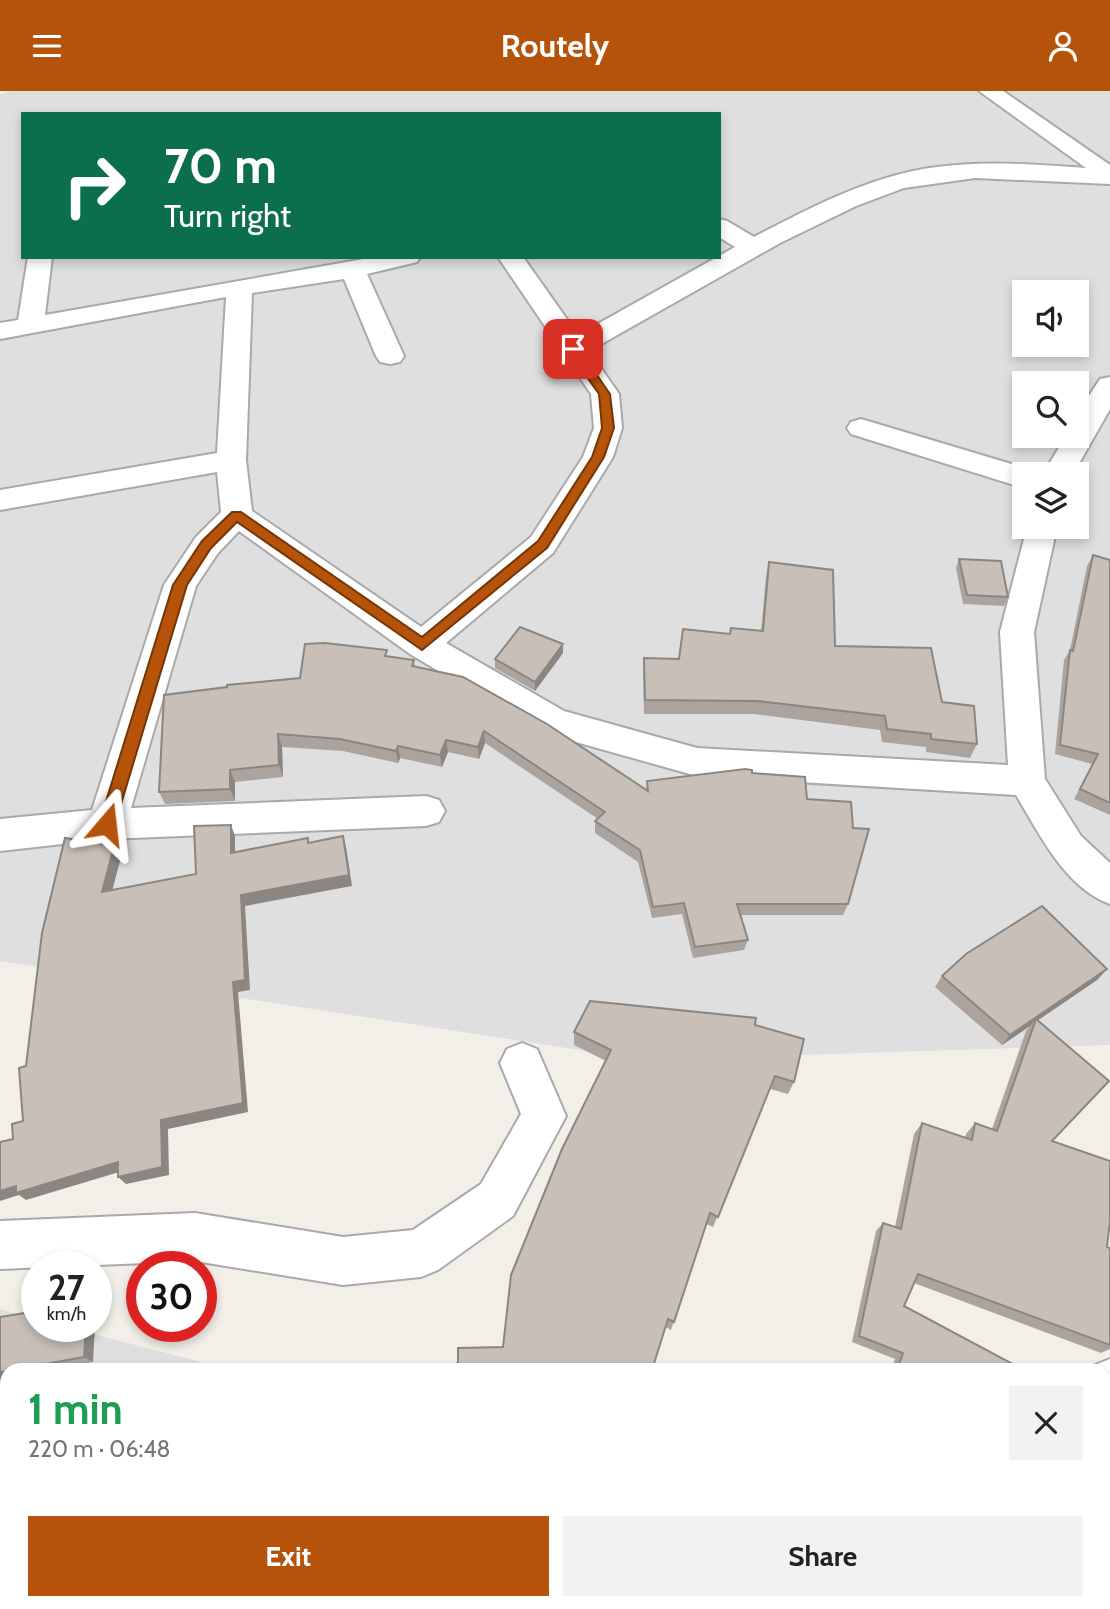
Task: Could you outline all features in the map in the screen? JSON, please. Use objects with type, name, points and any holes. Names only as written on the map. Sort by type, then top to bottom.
[{"type":"street","points":[[989,91],[1110,176]]},
{"type":"street","points":[[573,349],[752,247],[860,195],[893,183],[931,175],[1016,171],[1110,176]]},
{"type":"street","points":[[721,227],[752,247]]},
{"type":"street","points":[[30,326],[40,259]]},
{"type":"street","points":[[0,331],[239,287],[284,269],[353,270],[400,259]]},
{"type":"street","points":[[422,645],[542,545],[598,457],[608,428],[604,394],[511,259]]},
{"type":"street","points":[[353,270],[390,356]]},
{"type":"street","points":[[239,287],[231,460],[237,515],[422,645],[553,722],[696,762],[1027,781]]},
{"type":"street","points":[[1065,462],[1110,385]]},
{"type":"street","points":[[861,428],[1012,474]]},
{"type":"street","points":[[0,500],[231,460]]},
{"type":"street","points":[[107,824],[180,585],[207,545],[237,515]]},
{"type":"street","points":[[1039,539],[1017,632],[1027,781],[1067,847],[1110,887]]},
{"type":"street","points":[[0,835],[107,824],[426,811]]},
{"type":"street","points":[[0,1245],[195,1237],[343,1261],[421,1253],[497,1200],[544,1115],[522,1063]]},
{"type":"shaded area","points":[[12,91],[1110,91],[1110,1045],[645,1060],[0,961],[0,94]]},
{"type":"shaded area","points":[[0,1309],[21,1315],[21,1342],[112,1342],[112,1339],[205,1363],[0,1363]]},
{"type":"building","points":[[1093,555],[1110,560],[1110,803],[1080,789],[1098,754],[1060,745],[1070,650],[1073,651]]},
{"type":"building","points":[[959,559],[1001,561],[1008,597],[967,595]]},
{"type":"building","points":[[769,562],[833,570],[835,646],[931,648],[942,702],[974,706],[977,744],[931,739],[931,734],[887,729],[885,716],[757,701],[645,700],[644,658],[679,659],[683,629],[730,634],[731,628],[763,631]]},
{"type":"building","points":[[520,627],[563,644],[535,682],[495,659]]},
{"type":"building","points":[[325,643],[387,650],[385,656],[414,660],[412,666],[463,677],[547,724],[648,791],[647,781],[745,769],[752,770],[752,773],[805,777],[807,799],[851,802],[853,828],[869,829],[848,904],[737,904],[748,940],[695,947],[684,903],[653,907],[640,850],[595,821],[605,812],[484,731],[478,747],[446,740],[440,755],[398,746],[396,751],[340,739],[278,734],[279,765],[230,770],[230,789],[159,792],[164,695],[227,685],[300,678],[305,644]]},
{"type":"building","points":[[231,825],[231,853],[308,838],[308,843],[343,836],[349,875],[241,895],[245,980],[233,982],[243,1103],[161,1120],[162,1167],[118,1177],[118,1162],[16,1193],[16,1186],[0,1191],[0,1142],[13,1139],[12,1124],[23,1121],[19,1068],[26,1066],[42,933],[65,838],[114,846],[102,892],[196,874],[194,826]]},
{"type":"building","points":[[1042,906],[1107,969],[1010,1035],[942,976],[966,954]]},
{"type":"building","points":[[590,1001],[756,1018],[755,1025],[804,1039],[794,1082],[775,1076],[718,1217],[710,1213],[674,1322],[668,1319],[654,1363],[457,1363],[458,1348],[503,1347],[511,1275],[562,1149],[611,1050],[574,1032]]},
{"type":"building","points":[[1036,1019],[1109,1081],[1052,1141],[1110,1161],[1107,1247],[1110,1248],[1110,1345],[918,1274],[904,1306],[1011,1363],[899,1363],[903,1353],[859,1336],[883,1223],[901,1229],[922,1123],[972,1140],[975,1123],[997,1131]]},
{"type":"building","points":[[21,1314],[21,1342],[85,1342],[84,1357],[51,1363],[0,1363],[0,1317]]},
{"type":"route","points":[[107,824],[180,585],[207,545],[237,515],[422,645],[542,545],[598,457],[608,428],[604,394],[573,349]]}]
